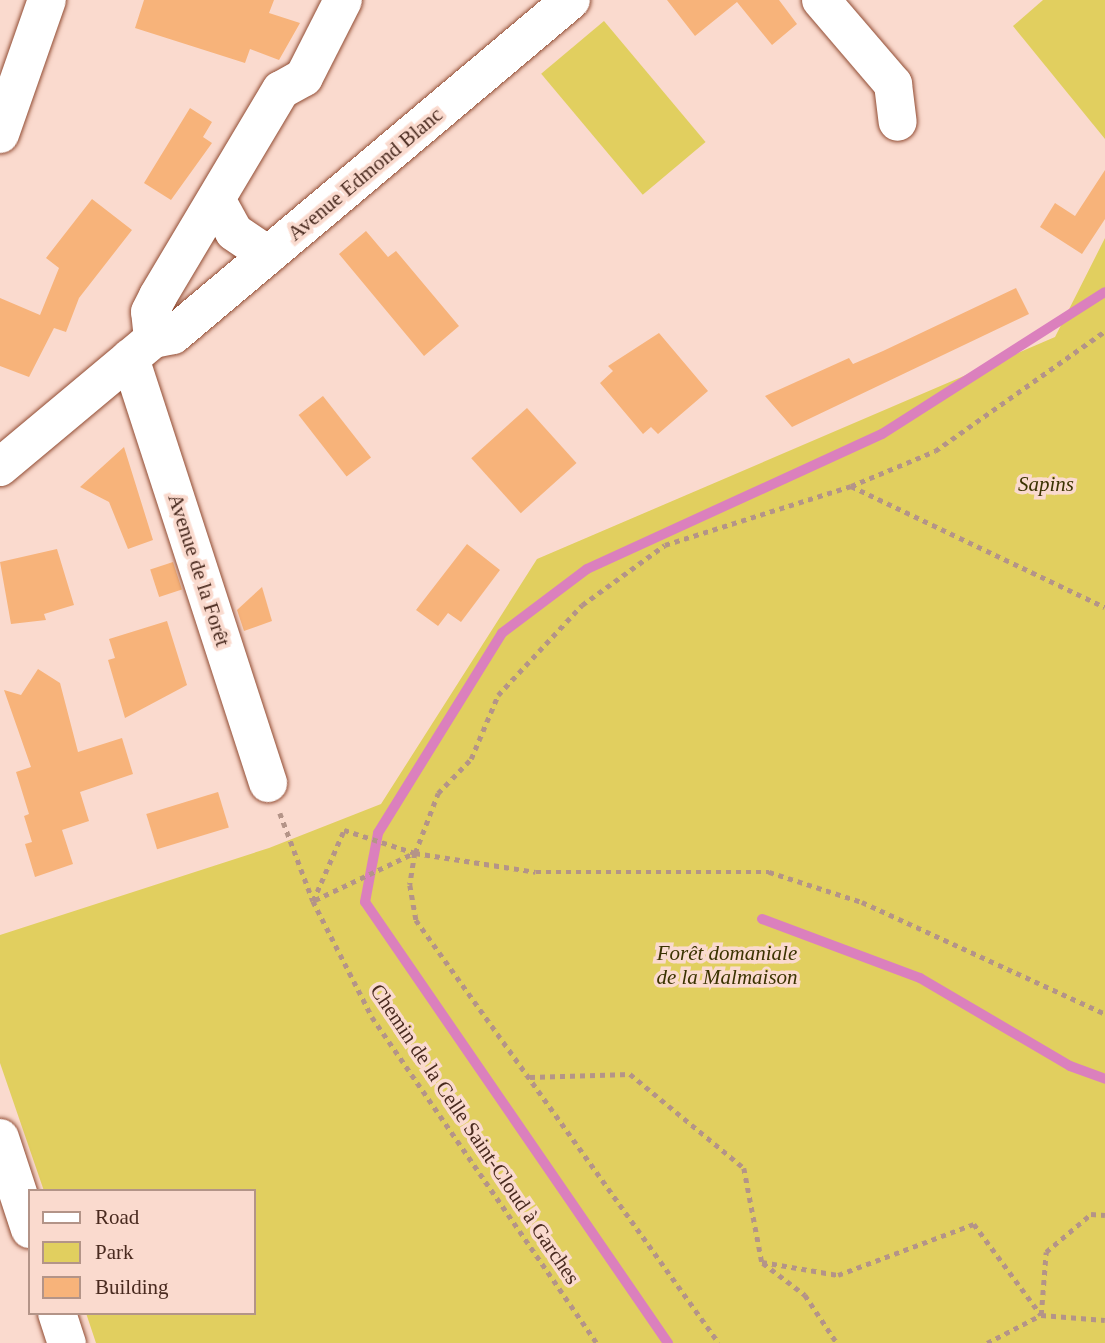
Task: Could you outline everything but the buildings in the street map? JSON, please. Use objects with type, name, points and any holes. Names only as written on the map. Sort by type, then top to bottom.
[{"type":"street","points":[[0,134],[47,0]]},
{"type":"street","name":"Avenue de la Forêt","points":[[268,783],[142,349],[150,312],[281,90],[304,77],[343,0]]},
{"type":"street","name":"Avenue Edmond Blanc","points":[[0,467],[142,349],[173,335],[571,0]]},
{"type":"street","points":[[821,0],[893,84],[898,122]]},
{"type":"street","points":[[221,193],[234,232],[268,256]]},
{"type":"street","points":[[0,1138],[28,1223]]},
{"type":"street","points":[[58,1315],[67,1343]]},
{"type":"path","points":[[719,1343],[416,920],[410,885],[415,853],[438,793],[471,759],[498,695],[582,605],[666,545],[851,486],[935,451],[1105,331]]},
{"type":"path","points":[[851,486],[1105,607]]},
{"type":"path","name":"Chemin de la Celle Saint-Cloud à Garches","points":[[268,783],[313,901],[372,1017],[597,1343]]},
{"type":"path","points":[[313,901],[344,830],[415,853],[536,873],[769,872],[862,902],[1105,1014]]},
{"type":"path","points":[[313,901],[415,853]]},
{"type":"path","points":[[530,1076],[629,1074],[744,1167],[762,1262],[805,1295],[837,1343]]},
{"type":"path","points":[[1041,1315],[1046,1252],[1091,1214],[1105,1215]]},
{"type":"path","points":[[762,1262],[838,1275],[974,1224],[1041,1315]]},
{"type":"path","points":[[987,1343],[1041,1315],[1105,1320]]},
{"type":"green space","points":[[1043,0],[1105,0],[1105,139],[1013,26]]},
{"type":"green space","points":[[604,21],[706,142],[643,195],[541,74]]},
{"type":"green space","name":"Forêt domaniale de la Malmaison","points":[[1105,238],[1105,1343],[96,1343],[87,1315],[256,1315],[256,1189],[43,1189],[0,1063],[0,935],[269,848],[381,804],[537,559],[1055,337]]},
{"type":"waterway","points":[[668,1343],[365,902],[378,833],[502,633],[587,569],[882,434],[1105,292]]},
{"type":"waterway","points":[[762,919],[920,978],[1070,1066],[1105,1079]]},
{"type":"park label","name":"Sapins","points":[[1046,484]]}]
